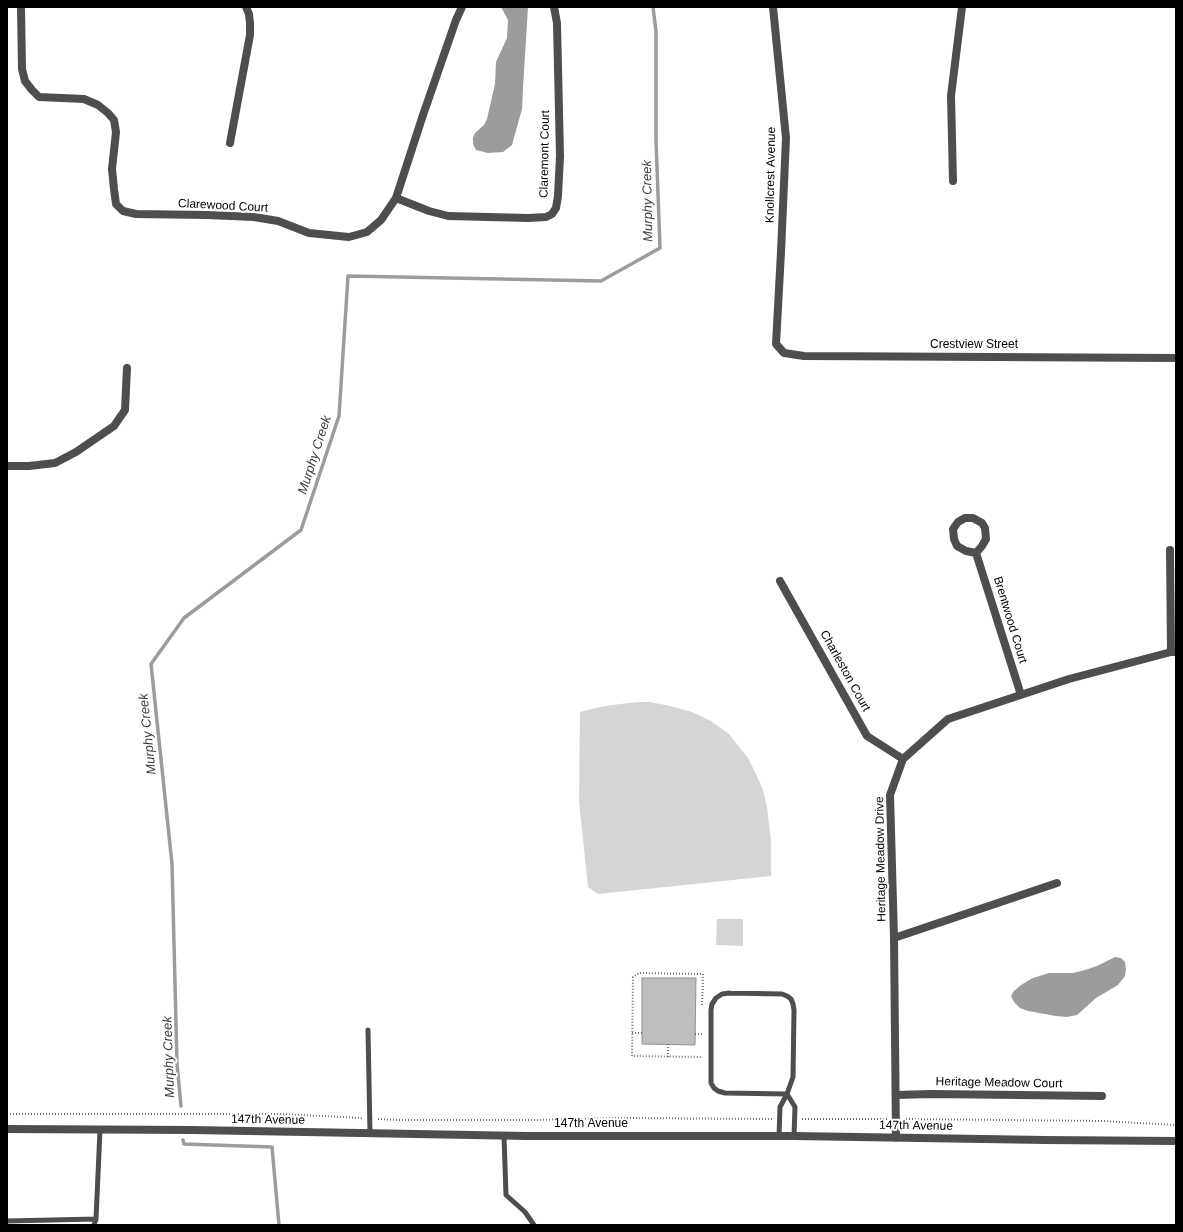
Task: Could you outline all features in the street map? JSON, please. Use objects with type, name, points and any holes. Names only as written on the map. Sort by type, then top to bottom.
[{"type":"street","name":"Clarewood Court","points":[[21,7],[22,69],[25,81],[32,90],[39,97],[84,99],[98,105],[108,112],[114,120],[116,132],[112,169],[116,204],[123,211],[136,214],[254,217],[278,221],[309,233],[349,237],[367,232],[381,220],[396,198],[428,100],[462,7]]},
{"type":"street","points":[[230,143],[250,36],[249,14],[246,7]]},
{"type":"street","name":"Claremont Court","points":[[396,198],[429,211],[448,216],[528,218],[546,217],[552,214],[556,208],[558,196],[560,156],[557,23],[554,7]]},
{"type":"street","name":"Knollcrest Avenue","points":[[773,7],[786,138],[776,344]]},
{"type":"street","points":[[954,181],[951,96],[962,7]]},
{"type":"street","name":"Crestview Street","points":[[776,344],[784,353],[804,356],[1176,358]]},
{"type":"street","points":[[7,466],[29,466],[55,463],[76,452],[114,426],[125,410],[127,368]]},
{"type":"street","points":[[965,518],[973,518],[982,523],[985,528],[986,539],[976,553],[966,551],[958,546],[954,539],[953,529],[958,522],[965,518]]},
{"type":"street","points":[[1170,550],[1174,652]]},
{"type":"street","name":"Brentwood Court","points":[[976,553],[1021,694]]},
{"type":"street","name":"Charleston Court","points":[[780,581],[867,736],[903,759]]},
{"type":"street","name":"Heritage Meadow Drive","points":[[896,1138],[894,938],[890,795],[903,759],[948,719],[1069,679],[1174,652]]},
{"type":"street","points":[[894,938],[1057,883]]},
{"type":"street","name":"Heritage Meadow Court","points":[[896,1095],[1102,1096]]},
{"type":"street","name":"147th Avenue","points":[[7,1129],[504,1136],[794,1136],[1176,1141]]},
{"type":"lane","points":[[779,1136],[780,1107],[787,1094],[793,1078],[794,1010],[791,999],[782,994],[730,993],[722,994],[716,998],[712,1004],[711,1010],[710,1057],[711,1082],[714,1088],[724,1093],[787,1094]]},
{"type":"lane","points":[[368,1030],[370,1133]]},
{"type":"lane","points":[[787,1094],[795,1107],[794,1136]]},
{"type":"lane","points":[[94,1225],[96,1219],[100,1130]]},
{"type":"lane","points":[[504,1136],[506,1195],[525,1212],[534,1225]]},
{"type":"lane","points":[[7,1220],[96,1219]]},
{"type":"path","points":[[702,1012],[703,974],[636,973],[632,979],[632,1056],[710,1057]]},
{"type":"path","points":[[695,1034],[702,1034],[702,1027]]},
{"type":"path","points":[[632,1033],[642,1033]]},
{"type":"path","points":[[668,1044],[668,1057]]},
{"type":"path","points":[[7,1114],[281,1114],[397,1120],[620,1118],[780,1119]]},
{"type":"path","points":[[795,1119],[1103,1121],[1176,1125]]},
{"type":"shaded area","points":[[501,7],[528,7],[522,109],[512,145],[503,152],[488,153],[476,150],[473,144],[473,138],[475,133],[484,125],[487,119],[495,84],[496,62],[507,38],[508,20]]},
{"type":"shaded area","points":[[650,702],[670,706],[692,712],[711,721],[729,734],[748,758],[763,790],[767,807],[771,841],[771,876],[598,894],[588,887],[579,802],[580,712],[600,707]]},
{"type":"shaded area","points":[[717,919],[743,919],[743,946],[716,945]]},
{"type":"shaded area","points":[[1115,957],[1121,958],[1125,962],[1125,976],[1118,985],[1096,998],[1077,1015],[1067,1017],[1028,1011],[1020,1008],[1011,996],[1021,985],[1033,978],[1049,973],[1073,973],[1085,970]]},
{"type":"building","points":[[642,978],[696,978],[695,1045],[642,1044]]},
{"type":"waterway","name":"Murphy Creek","points":[[181,1106],[177,1064],[172,864],[151,664],[184,618],[301,530],[339,416],[348,276],[601,281],[660,248],[656,140],[656,31],[653,7]]},
{"type":"waterway","name":"Murphy Creek","points":[[183,1140],[184,1144],[272,1147],[279,1225]]}]
